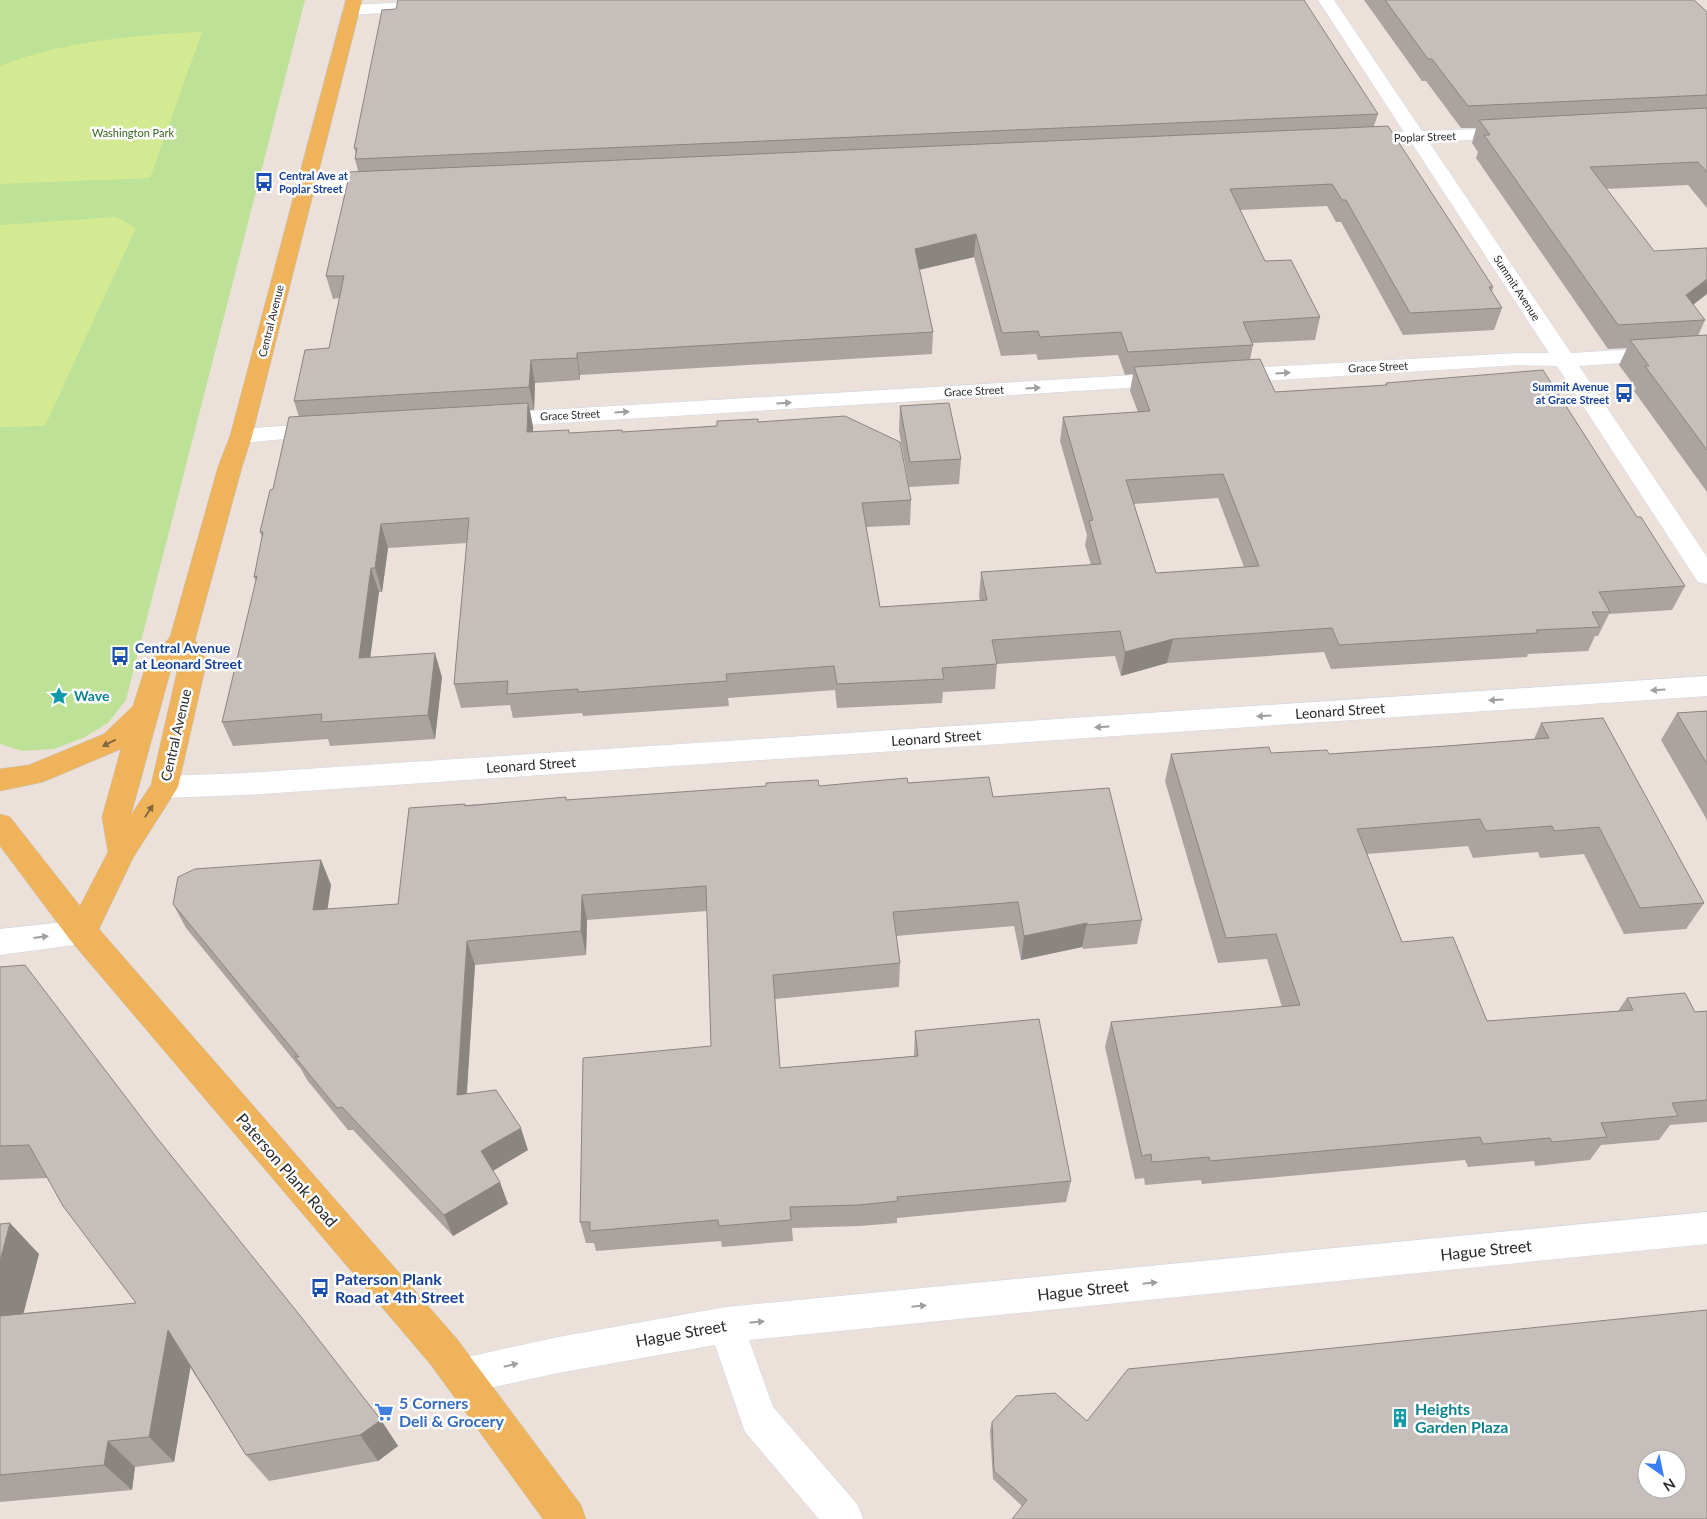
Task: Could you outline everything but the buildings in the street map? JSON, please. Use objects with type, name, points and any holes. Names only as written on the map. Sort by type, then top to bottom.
[{"type":"main road","name":"Central Avenue","points":[[122,852],[116,817],[159,665],[182,640],[230,467],[241,436],[352,5]]},
{"type":"main road","name":"Central Avenue","points":[[82,932],[122,852],[164,788],[194,660],[182,640]]},
{"type":"main road","points":[[0,780],[32,775],[114,741],[145,711]]},
{"type":"main road","name":"Paterson Plank Road","points":[[0,825],[82,932],[463,1376],[567,1519]]},
{"type":"street","name":"Summit Avenue","points":[[1326,0],[1707,576]]},
{"type":"street","points":[[352,5],[446,6]]},
{"type":"street","name":"Poplar Street","points":[[1343,140],[1524,132]]},
{"type":"street","points":[[304,188],[399,183]]},
{"type":"street","name":"Grace Street","points":[[472,421],[1519,359],[1565,360],[1707,350]]},
{"type":"street","points":[[241,436],[343,429]]},
{"type":"street","name":"Leonard Street","points":[[164,788],[255,784],[1707,686]]},
{"type":"street","points":[[0,942],[82,932]]},
{"type":"street","name":"Hague Street","points":[[463,1376],[558,1355],[726,1325],[1707,1228]]},
{"type":"street","points":[[726,1325],[758,1419],[844,1519]]},
{"type":"green space","name":"Washington Park","points":[[0,0],[305,0],[126,700],[108,723],[83,738],[54,749],[22,751],[0,744]]},
{"type":"green space","points":[[202,32],[150,178],[0,184],[0,66],[24,57],[74,45],[125,37]]},
{"type":"green space","points":[[116,217],[136,228],[45,426],[0,427],[0,225]]},
{"type":"place","name":"Central Ave at Poplar Street","points":[[264,182]]},
{"type":"place","name":"Summit Avenue at Grace Street","points":[[1624,393]]},
{"type":"place","name":"Central Avenue at Leonard Street","points":[[120,656]]},
{"type":"place","name":"Wave","points":[[59,696]]},
{"type":"place","name":"Paterson Plank Road at 4th Street","points":[[320,1288]]},
{"type":"place","name":"5 Corners Deli & Grocery","points":[[384,1412]]},
{"type":"place","name":"Heights Garden Plaza","points":[[1400,1418]]}]
